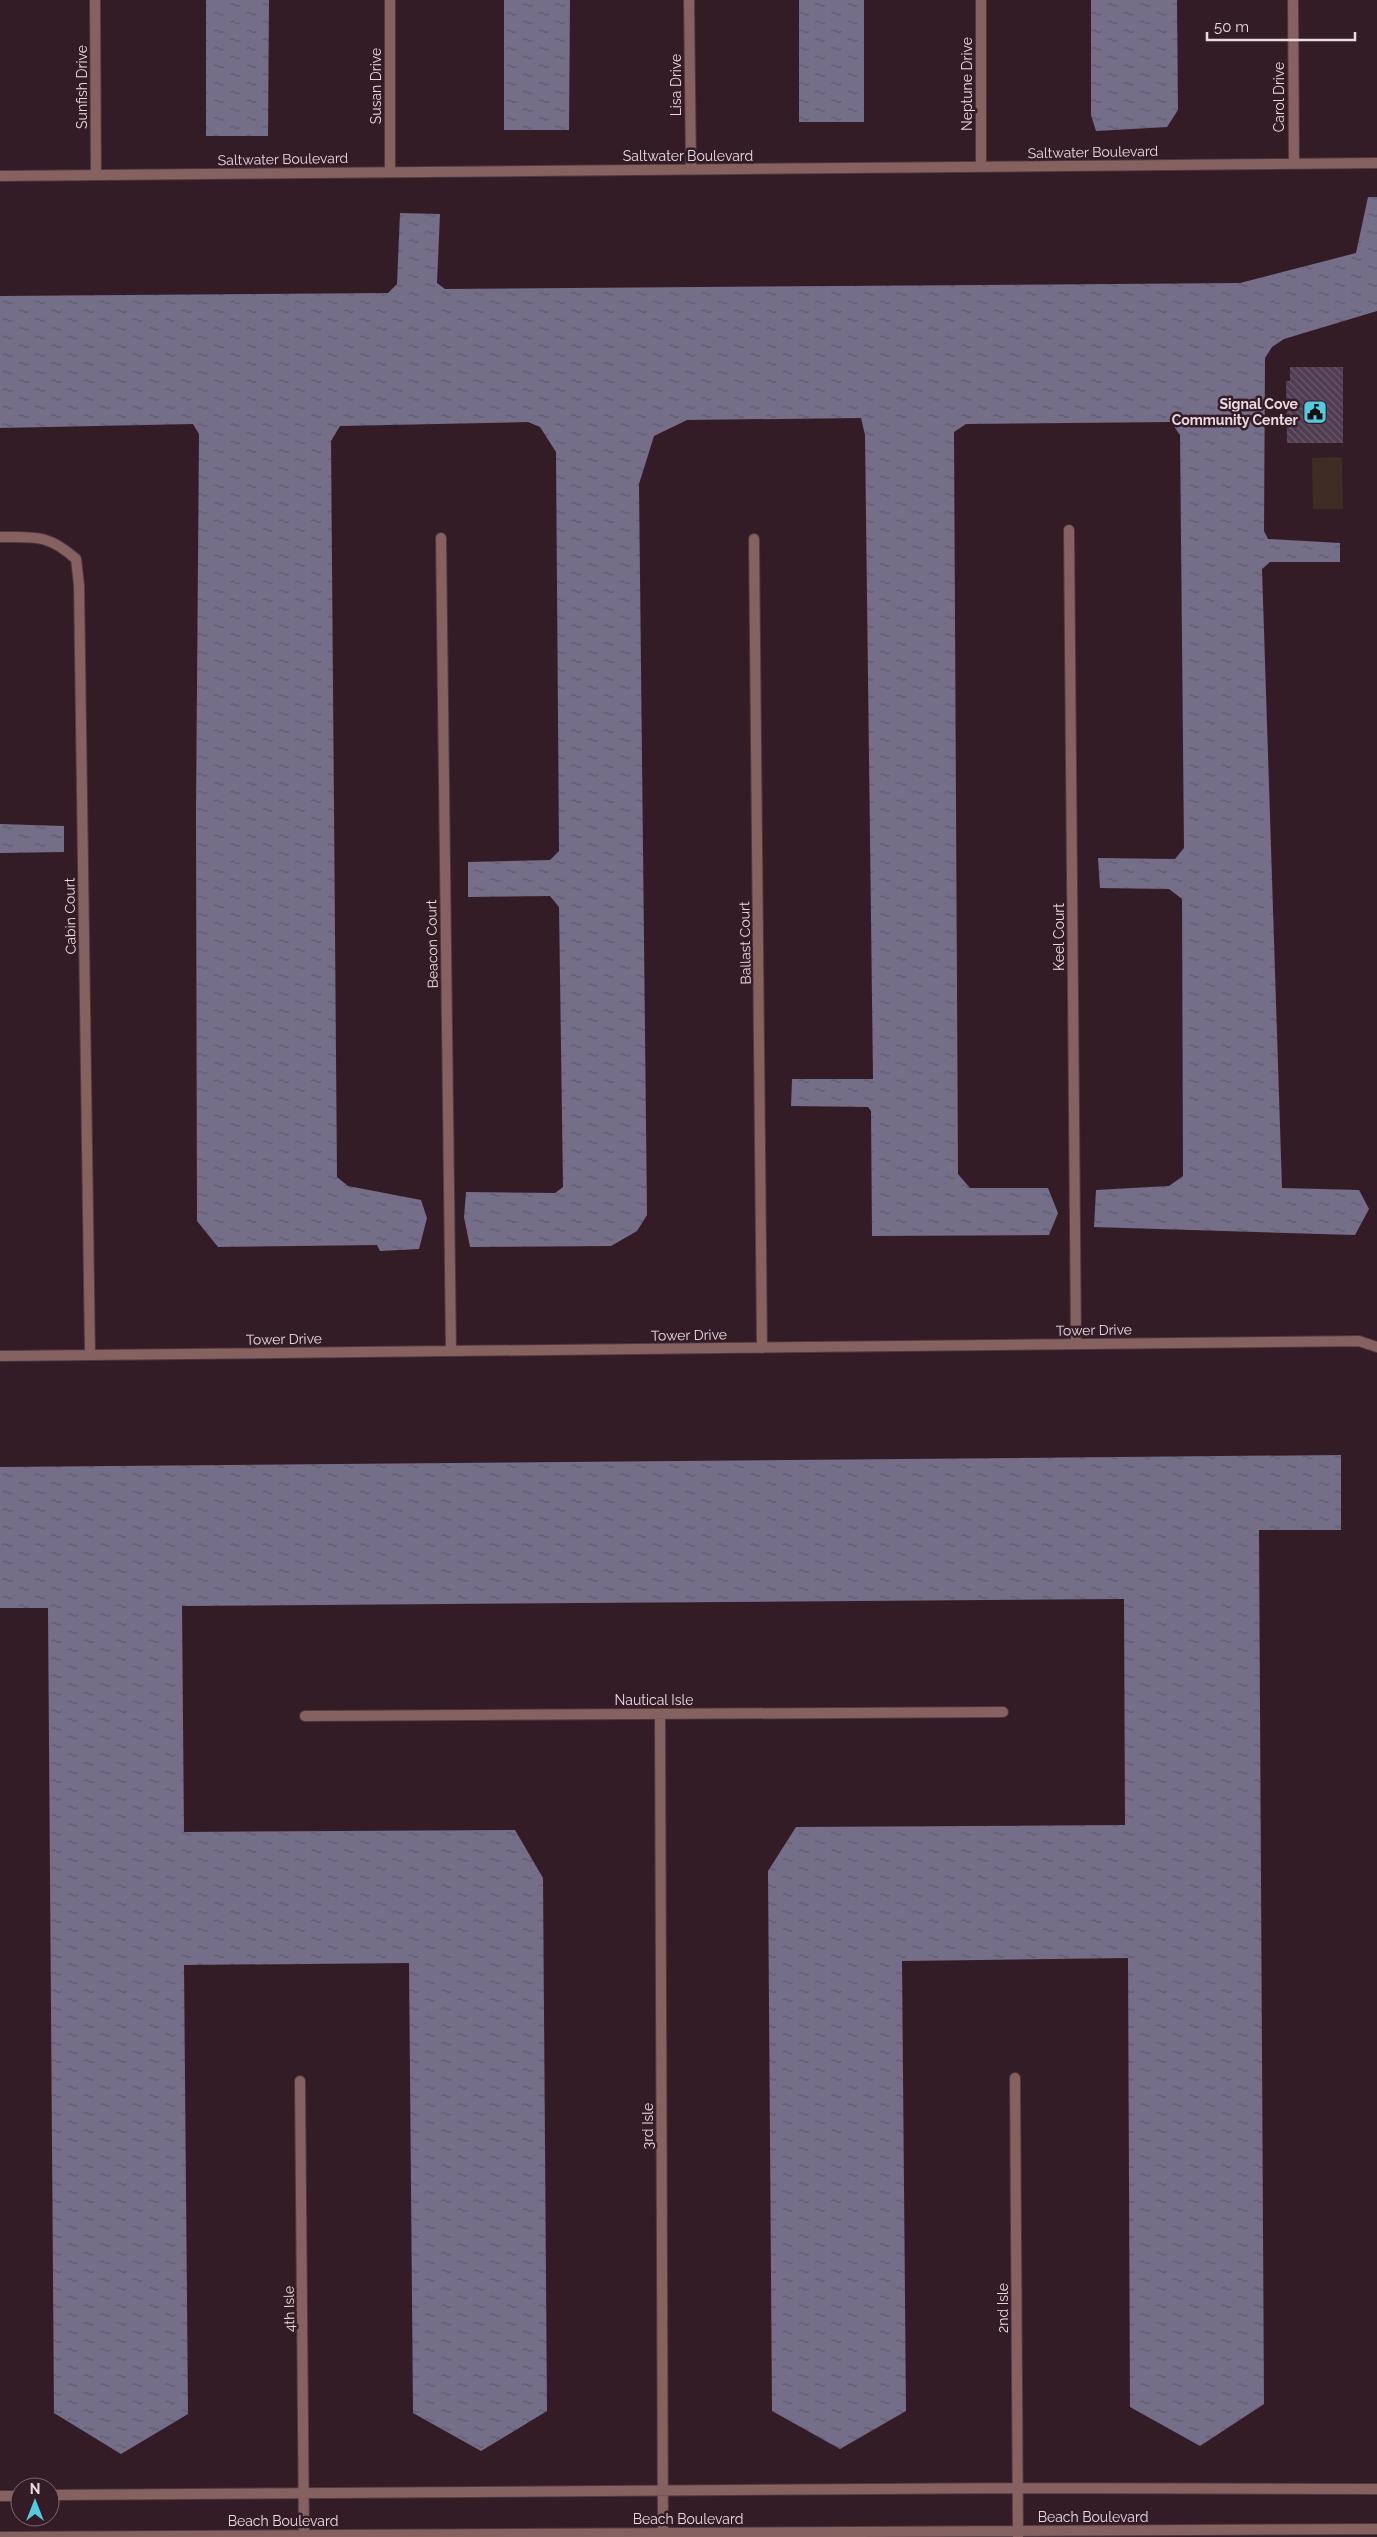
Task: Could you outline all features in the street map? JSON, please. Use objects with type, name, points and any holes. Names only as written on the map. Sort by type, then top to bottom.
[{"type":"street","name":"Sunfish Drive","points":[[95,0],[96,175]]},
{"type":"street","name":"Susan Drive","points":[[390,0],[390,172]]},
{"type":"street","name":"Lisa Drive","points":[[689,0],[691,169]]},
{"type":"street","name":"Neptune Drive","points":[[981,0],[981,167]]},
{"type":"street","name":"Carol Drive","points":[[1293,0],[1294,164]]},
{"type":"street","name":"Saltwater Boulevard","points":[[0,176],[1377,164]]},
{"type":"street","name":"Keel Court","points":[[1069,530],[1076,1344]]},
{"type":"street","name":"Cabin Court","points":[[0,537],[40,537],[60,545],[76,559],[79,585],[90,1355]]},
{"type":"street","name":"Beacon Court","points":[[441,538],[451,1351]]},
{"type":"street","name":"Ballast Court","points":[[754,539],[762,1348]]},
{"type":"street","name":"Tower Drive","points":[[0,1356],[1359,1341],[1377,1347]]},
{"type":"street","name":"Nautical Isle","points":[[305,1716],[1002,1712]]},
{"type":"street","name":"3rd Isle","points":[[660,1714],[664,2535]]},
{"type":"street","name":"2nd Isle","points":[[1015,2078],[1018,2534]]},
{"type":"street","name":"4th Isle","points":[[300,2081],[304,2536]]},
{"type":"street","name":"Beach Boulevard","points":[[60,2496],[1018,2488],[1377,2489]]},
{"type":"street","name":"Beach Boulevard","points":[[0,2537],[1018,2534],[1377,2529]]},
{"type":"shaded area","points":[[1342,457],[1343,509],[1313,509],[1312,458]]},
{"type":"water","points":[[206,0],[269,0],[268,136],[206,136]]},
{"type":"water","points":[[504,0],[570,0],[569,130],[504,130]]},
{"type":"water","points":[[799,0],[864,0],[864,122],[799,122]]},
{"type":"water","points":[[1091,0],[1177,0],[1178,110],[1167,127],[1096,131],[1091,115]]},
{"type":"water","points":[[1368,197],[1377,197],[1377,311],[1284,339],[1272,347],[1265,358],[1264,531],[1268,539],[1340,543],[1340,562],[1270,562],[1262,569],[1282,1188],[1359,1190],[1369,1209],[1355,1235],[1094,1227],[1096,1190],[1169,1186],[1183,1176],[1182,899],[1169,889],[1100,888],[1098,858],[1175,859],[1184,848],[1180,435],[1171,422],[966,424],[954,432],[958,1174],[970,1188],[1048,1188],[1058,1213],[1049,1235],[872,1236],[871,1111],[868,1107],[791,1106],[792,1079],[873,1079],[865,435],[861,418],[687,420],[654,436],[639,484],[647,1215],[637,1231],[611,1246],[470,1247],[464,1217],[466,1192],[555,1193],[563,1187],[559,907],[550,896],[468,897],[468,862],[550,860],[559,851],[556,452],[540,427],[528,422],[340,426],[331,441],[337,1177],[348,1186],[421,1200],[427,1218],[419,1249],[380,1251],[377,1245],[218,1247],[197,1221],[196,813],[199,434],[193,424],[0,428],[0,296],[388,293],[397,284],[400,213],[440,214],[437,283],[445,289],[1240,283],[1356,253]]},
{"type":"water","points":[[0,824],[64,826],[64,852],[0,853]]},
{"type":"water","points":[[1341,1455],[1341,1530],[1259,1530],[1264,2404],[1200,2446],[1130,2407],[1128,1958],[902,1961],[906,2411],[840,2449],[772,2411],[768,1871],[796,1827],[1125,1825],[1124,1599],[182,1606],[184,1832],[515,1830],[543,1878],[547,2411],[481,2451],[413,2413],[409,1963],[184,1965],[188,2414],[121,2454],[54,2413],[48,1608],[0,1608],[0,1467]]},
{"type":"building","name":"Signal Cove Community Center","points":[[1290,367],[1343,367],[1343,443],[1287,443],[1286,381],[1290,381]]},
{"type":"place","name":"Signal Cove Community Center","points":[[1315,412]]}]
